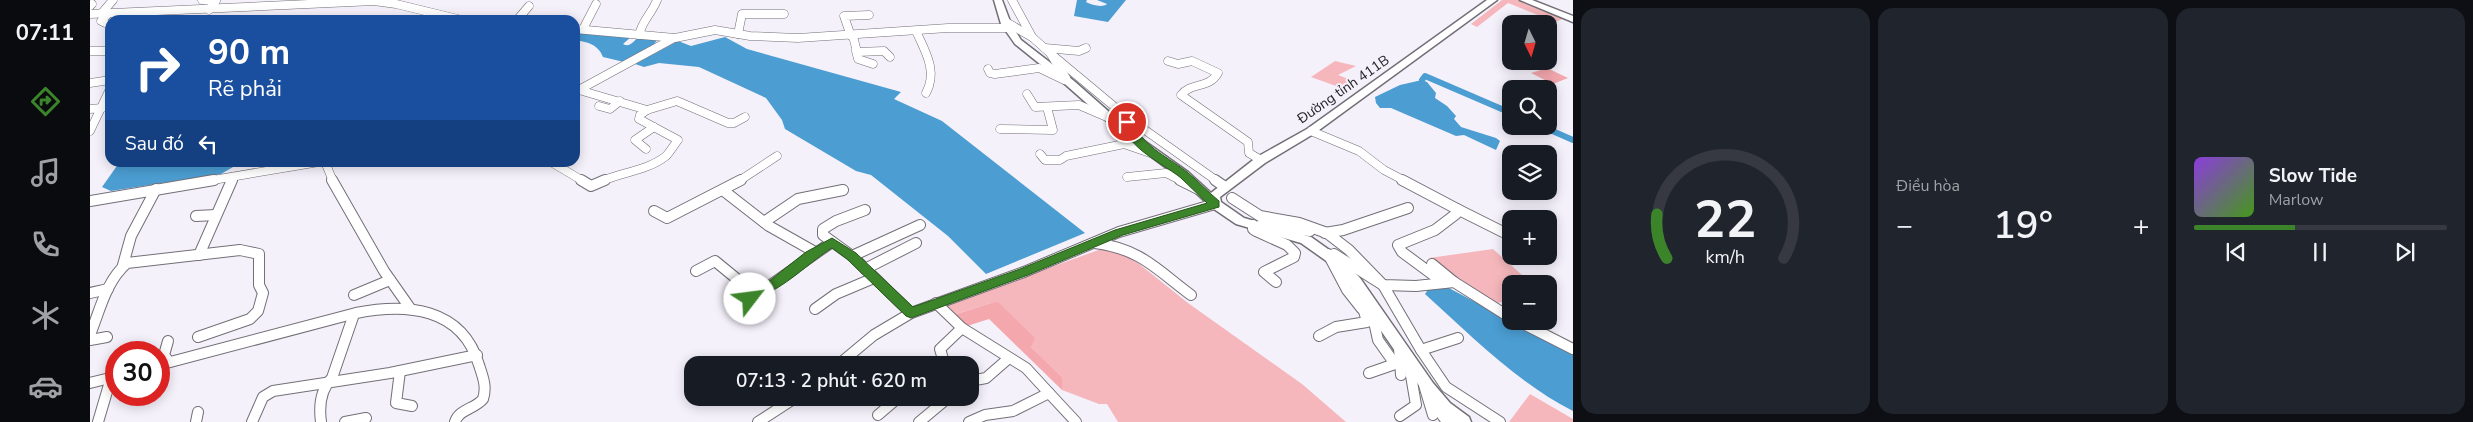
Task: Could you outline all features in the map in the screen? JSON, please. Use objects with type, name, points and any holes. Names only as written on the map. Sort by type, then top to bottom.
[{"type":"main road","points":[[998,0],[1006,23],[1018,42],[1070,83],[1140,144],[1201,190],[1215,204],[1240,221],[1314,244],[1337,262],[1357,286],[1368,309],[1399,348],[1405,369],[1427,387],[1444,408],[1463,422]]},
{"type":"main road","name":"Đường tỉnh 411B","points":[[1215,204],[1214,196],[1261,160],[1312,131],[1493,0]]},
{"type":"main road","points":[[1524,0],[1573,19]]},
{"type":"street","points":[[105,23],[100,21],[113,0]]},
{"type":"street","points":[[202,0],[216,1],[209,10]]},
{"type":"street","points":[[639,35],[642,22],[653,10],[657,0]]},
{"type":"street","points":[[1006,23],[1005,7],[1013,0],[1032,37]]},
{"type":"street","points":[[90,14],[158,13],[306,2],[376,1],[439,15]]},
{"type":"street","points":[[580,28],[596,4]]},
{"type":"street","points":[[521,15],[529,6]]},
{"type":"street","points":[[738,34],[742,14],[784,14]]},
{"type":"street","points":[[869,15],[844,16],[858,59],[873,64]]},
{"type":"street","points":[[580,89],[675,38],[706,31],[798,38],[852,36],[1006,23],[1032,37],[1128,118],[1225,187]]},
{"type":"street","points":[[580,29],[675,38]]},
{"type":"street","points":[[916,31],[933,76],[926,93]]},
{"type":"street","points":[[1048,51],[1079,51],[1086,48]]},
{"type":"street","points":[[90,51],[105,51]]},
{"type":"street","points":[[856,51],[884,51],[890,56]]},
{"type":"street","points":[[1048,51],[1070,83]]},
{"type":"street","points":[[1168,61],[1178,64],[1192,61],[1218,73],[1211,83],[1184,90],[1181,95],[1248,142],[1249,153],[1261,160]]},
{"type":"street","points":[[988,69],[990,73],[995,74],[1039,68],[1070,83]]},
{"type":"street","points":[[90,83],[105,81]]},
{"type":"street","points":[[580,92],[620,101],[647,110]]},
{"type":"street","points":[[1027,94],[1035,107],[1081,105],[1110,118]]},
{"type":"street","points":[[559,167],[591,186],[616,175],[624,176],[668,154],[678,140],[639,119],[640,115],[647,110],[677,100],[728,123],[734,124],[745,117]]},
{"type":"street","points":[[90,130],[105,101]]},
{"type":"street","points":[[599,106],[610,109],[620,101]]},
{"type":"street","points":[[1000,129],[1053,130],[1047,107]]},
{"type":"street","points":[[90,109],[102,108]]},
{"type":"street","points":[[1128,118],[1140,112]]},
{"type":"street","points":[[1128,118],[1129,129],[1140,144]]},
{"type":"street","points":[[646,149],[635,140],[654,127]]},
{"type":"street","points":[[1312,131],[1359,151],[1384,170],[1502,232]]},
{"type":"street","points":[[1040,154],[1045,160],[1060,160],[1066,156],[1124,144],[1158,156]]},
{"type":"street","points":[[654,211],[668,218],[724,191],[777,156]]},
{"type":"street","points":[[90,201],[290,167]]},
{"type":"street","points":[[327,167],[332,180],[390,280],[410,308]]},
{"type":"street","points":[[1127,177],[1166,173],[1201,190]]},
{"type":"street","points":[[199,255],[233,177]]},
{"type":"street","points":[[107,337],[91,340],[108,289],[123,265],[131,236],[156,189]]},
{"type":"street","points":[[764,222],[798,199],[843,190]]},
{"type":"street","points":[[724,191],[764,222],[815,252]]},
{"type":"street","points":[[1232,198],[1260,216],[1299,223],[1327,233],[1349,250],[1383,285],[1438,378],[1450,391],[1500,422]]},
{"type":"street","points":[[849,356],[874,335],[911,313],[1024,272],[1119,232],[1215,204]]},
{"type":"street","points":[[1253,225],[1327,233],[1408,208]]},
{"type":"street","points":[[1456,209],[1456,214],[1435,230],[1398,245],[1407,256],[1502,313]]},
{"type":"street","points":[[865,210],[838,220],[824,228],[823,235],[852,256],[911,313]]},
{"type":"street","points":[[196,216],[216,215]]},
{"type":"street","points":[[852,256],[920,225]]},
{"type":"street","points":[[1253,225],[1256,231],[1289,246],[1295,253],[1294,257],[1264,271],[1266,275],[1276,282]]},
{"type":"street","points":[[696,271],[715,261],[756,290],[767,289],[815,252],[832,242]]},
{"type":"street","points":[[865,270],[916,243]]},
{"type":"street","points":[[1093,243],[1113,244],[1134,250],[1191,295]]},
{"type":"street","points":[[1314,244],[1323,247],[1383,285],[1416,286],[1449,282]]},
{"type":"street","points":[[123,265],[136,261],[199,255],[253,251],[259,254],[259,285],[263,293],[258,311],[250,319],[198,336]]},
{"type":"street","points":[[1328,254],[1346,290],[1368,309],[1378,340],[1394,364],[1369,373]]},
{"type":"street","points":[[1432,264],[1449,282]]},
{"type":"street","points":[[815,309],[836,294],[874,278]]},
{"type":"street","points":[[354,295],[390,280]]},
{"type":"street","points":[[90,293],[108,289]]},
{"type":"street","points":[[738,310],[756,290]]},
{"type":"street","points":[[936,303],[962,328],[1030,371],[1076,422]]},
{"type":"street","points":[[170,361],[354,314],[410,308],[442,319],[457,328],[467,337],[478,355],[486,394],[482,402],[458,414],[455,422]]},
{"type":"street","points":[[1319,336],[1326,330],[1336,327],[1367,322],[1368,309]]},
{"type":"street","points":[[321,422],[320,406],[327,383],[332,378],[354,314]]},
{"type":"street","points":[[942,356],[940,350],[962,328]]},
{"type":"street","points":[[1536,330],[1573,349]]},
{"type":"street","points":[[1421,350],[1458,338]]},
{"type":"street","points":[[252,422],[267,394],[285,388],[400,371],[478,355]]},
{"type":"street","points":[[979,379],[986,378],[1008,358]]},
{"type":"street","points":[[1400,416],[1416,407],[1405,369]]},
{"type":"street","points":[[400,371],[396,403],[412,406]]},
{"type":"street","points":[[90,383],[105,379]]},
{"type":"street","points":[[1427,387],[1433,415]]},
{"type":"street","points":[[1427,387],[1435,405],[1448,422]]},
{"type":"street","points":[[970,422],[985,415],[1016,410],[1049,393]]},
{"type":"street","points":[[98,422],[105,402]]},
{"type":"street","points":[[758,422],[783,406]]},
{"type":"street","points":[[878,415],[885,406]]},
{"type":"street","points":[[919,422],[938,406]]},
{"type":"street","points":[[345,422],[366,418]]},
{"type":"shaded area","points":[[1502,0],[1521,0],[1558,15],[1538,15],[1508,3],[1477,27],[1471,24]]},
{"type":"shaded area","points":[[1558,15],[1565,18],[1558,21]]},
{"type":"shaded area","points":[[1335,61],[1356,66],[1338,75],[1359,83],[1353,87],[1346,84],[1336,86],[1311,77]]},
{"type":"shaded area","points":[[1541,70],[1551,70],[1568,78],[1557,82],[1557,80],[1545,80],[1531,73]]},
{"type":"shaded area","points":[[1104,248],[1123,251],[1188,303],[1302,384],[1346,422],[1118,422],[1107,404],[1099,404],[1062,390],[1062,377],[1031,347],[997,301],[954,315],[946,305]]},
{"type":"shaded area","points":[[1493,249],[1502,257],[1502,265],[1511,265],[1522,275],[1502,275],[1502,302],[1495,303],[1429,258]]},
{"type":"shaded area","points":[[997,301],[1035,338],[1031,347],[1062,377],[1062,390],[989,319],[964,327],[954,315]]},
{"type":"shaded area","points":[[1530,394],[1573,419],[1573,422],[1509,422]]},
{"type":"water","points":[[1077,0],[1087,0],[1086,2],[1100,6],[1107,4],[1097,0],[1126,0],[1108,22],[1074,16]]},
{"type":"water","points":[[580,31],[632,36],[623,44],[625,45],[632,43],[639,36],[659,38],[650,49],[624,62],[603,57],[595,46],[580,41]]},
{"type":"water","points":[[725,37],[747,49],[901,92],[894,99],[942,121],[1085,233],[986,274],[948,236],[871,175],[856,171],[785,129],[782,120],[766,98],[699,67],[659,63],[644,67],[635,64],[678,41],[691,46]]},
{"type":"water","points":[[1422,80],[1427,82],[1436,93],[1435,98],[1447,106],[1456,116],[1454,119],[1461,127],[1500,141],[1496,150],[1464,135],[1456,136],[1391,108],[1380,108],[1376,103],[1375,97],[1400,85]]},
{"type":"water","points":[[116,167],[233,167],[221,174],[111,191],[102,187]]},
{"type":"water","points":[[1447,287],[1502,316],[1502,330],[1528,330],[1573,354],[1573,411],[1533,387],[1495,357],[1425,294],[1429,288]]},
{"type":"waterway","points":[[1422,80],[1425,76],[1502,109]]},
{"type":"waterway","points":[[1557,133],[1573,140]]},
{"type":"route","points":[[750,299],[756,290],[762,291],[767,289],[810,255],[832,242],[852,256],[911,313],[1024,272],[1119,232],[1215,204],[1184,175],[1140,144],[1129,129],[1127,122]]}]
